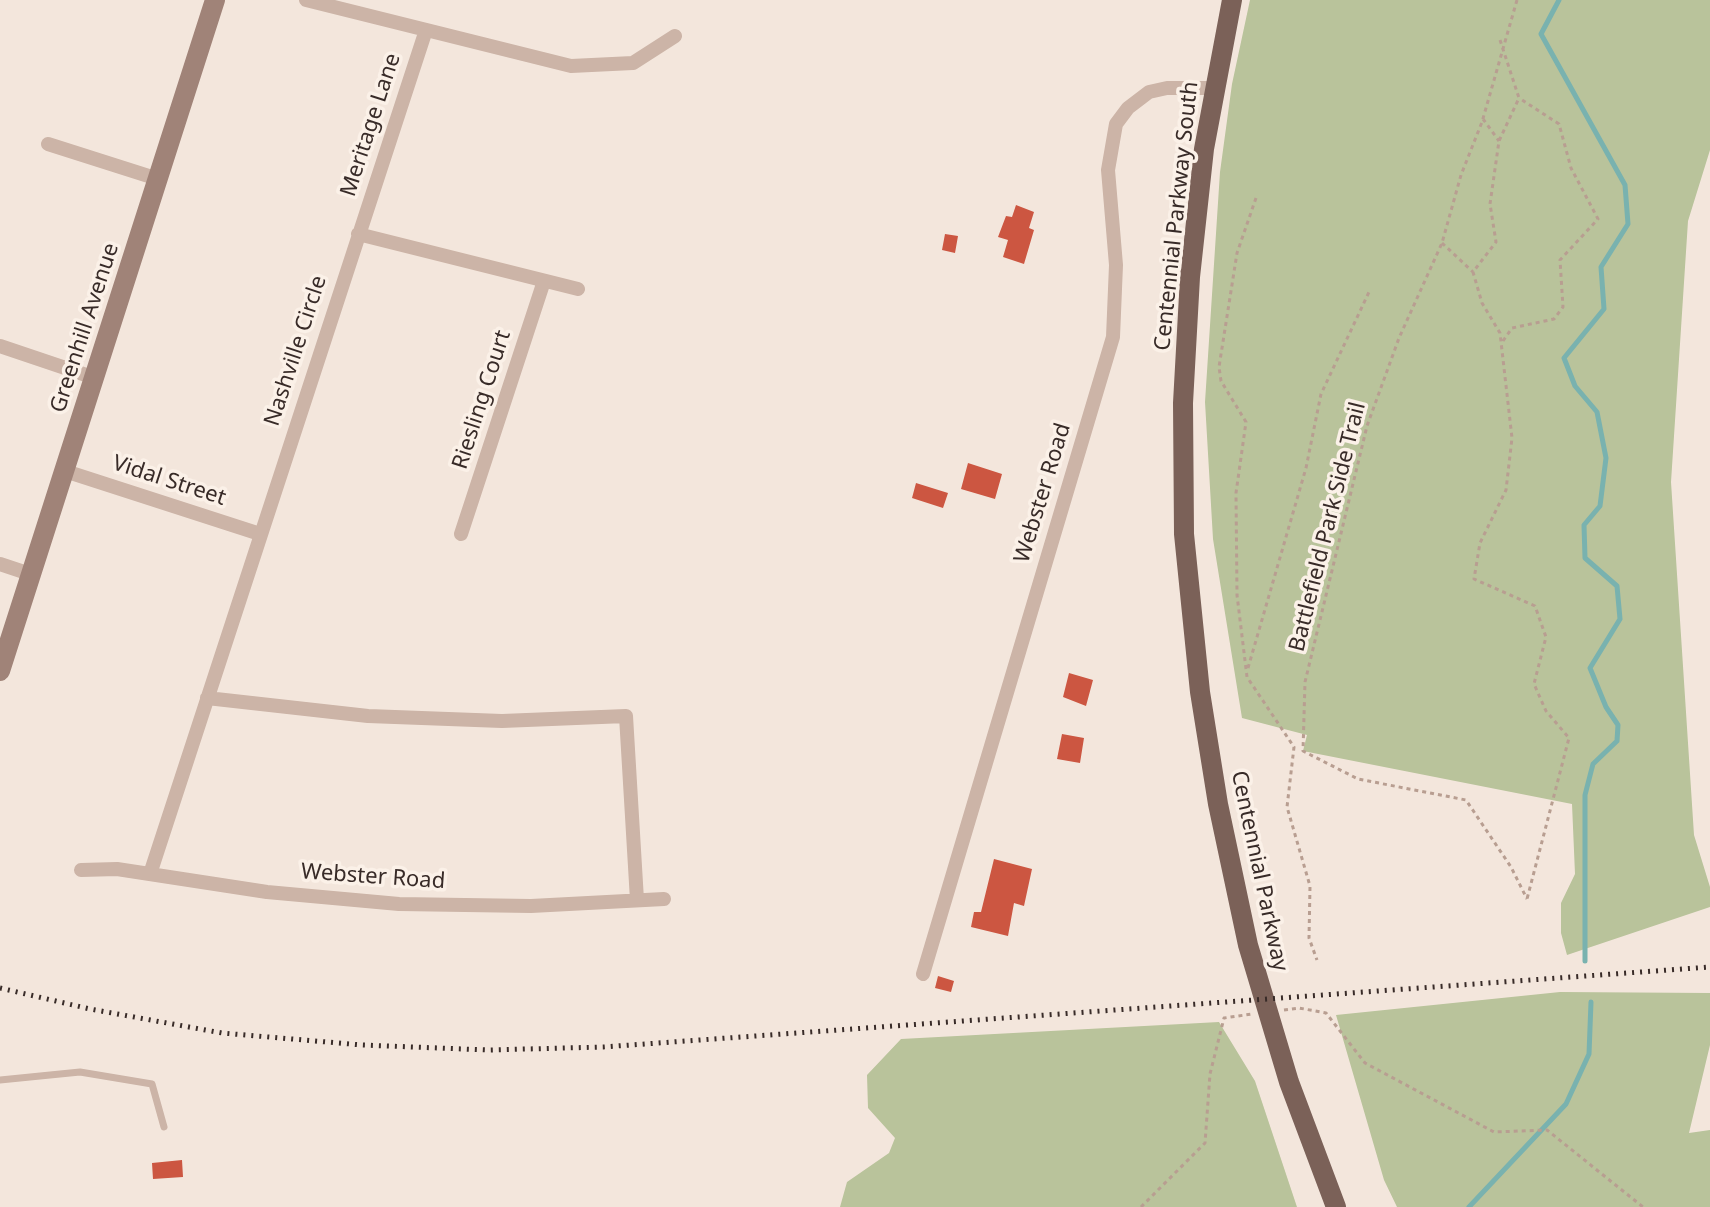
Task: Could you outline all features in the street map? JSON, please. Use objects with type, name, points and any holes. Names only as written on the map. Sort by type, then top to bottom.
[{"type":"main road","name":"Centennial Parkway South","points":[[1184,534],[1183,403],[1190,277],[1214,88],[1232,0]]},
{"type":"main road","name":"Centennial Parkway","points":[[1184,534],[1200,692],[1218,804],[1248,945],[1269,1018],[1336,1207]]},
{"type":"street","name":"Greenhill Avenue","points":[[0,671],[215,0]]},
{"type":"street","points":[[306,0],[571,66],[633,63],[675,36]]},
{"type":"street","name":"Meritage Lane","points":[[358,234],[426,30]]},
{"type":"street","name":"Webster Road","points":[[923,974],[1113,337],[1116,265],[1108,170],[1116,124],[1128,108],[1149,92],[1167,88],[1214,88]]},
{"type":"street","points":[[48,144],[158,179]]},
{"type":"street","points":[[358,234],[578,289]]},
{"type":"street","name":"Nashville Circle","points":[[150,874],[358,234]]},
{"type":"street","name":"Riesling Court","points":[[461,534],[544,281]]},
{"type":"street","points":[[0,346],[95,378]]},
{"type":"street","name":"Vidal Street","points":[[65,471],[260,534]]},
{"type":"street","points":[[0,564],[30,574]]},
{"type":"street","points":[[207,698],[368,716],[502,721],[626,716],[637,900]]},
{"type":"street","name":"Webster Road","points":[[81,870],[150,874],[267,892],[399,904],[531,906],[664,899]]},
{"type":"lane","points":[[0,1080],[80,1072],[152,1084],[164,1127]]},
{"type":"path","name":"Battlefield Park Side Trail","points":[[1501,343],[1512,438],[1506,490],[1480,543],[1474,579],[1535,606],[1546,637],[1534,684],[1546,711],[1569,738],[1527,899],[1511,867],[1466,800],[1358,779],[1303,751],[1305,682],[1367,426],[1399,338],[1442,243],[1461,175],[1483,119],[1517,0]]},
{"type":"path","points":[[1500,40],[1519,98],[1559,124],[1571,168],[1598,219],[1560,260],[1563,307],[1554,319],[1512,328],[1501,343]]},
{"type":"path","points":[[1473,272],[1496,242],[1490,204],[1499,141],[1519,98]]},
{"type":"path","points":[[1483,119],[1499,141]]},
{"type":"path","points":[[1256,198],[1237,253],[1219,367],[1221,381],[1246,422],[1236,508],[1237,595],[1247,672],[1294,747],[1287,807],[1310,886],[1309,938],[1317,960]]},
{"type":"path","points":[[1442,243],[1473,272],[1482,303],[1500,333],[1501,343]]},
{"type":"path","points":[[1247,672],[1306,468],[1321,394],[1369,292]]},
{"type":"path","points":[[1299,1008],[1326,1013],[1365,1063],[1494,1132],[1547,1130],[1643,1207]]},
{"type":"path","points":[[1141,1207],[1205,1143],[1210,1074],[1224,1018]]},
{"type":"green space","points":[[1250,0],[1710,0],[1710,150],[1688,221],[1671,482],[1694,835],[1710,887],[1710,907],[1567,955],[1561,933],[1561,903],[1575,874],[1572,804],[1303,751],[1307,735],[1242,718],[1213,539],[1205,402],[1220,172],[1232,84]]},
{"type":"green space","points":[[1560,992],[1710,993],[1710,1045],[1689,1133],[1710,1130],[1710,1207],[1397,1207],[1384,1180],[1336,1015]]},
{"type":"green space","points":[[1219,1022],[1255,1081],[1297,1207],[840,1207],[847,1182],[889,1153],[895,1138],[868,1108],[867,1075],[901,1039]]},
{"type":"building","points":[[1016,205],[1034,212],[1029,228],[1034,230],[1024,264],[1003,257],[1008,240],[998,237],[1006,216],[1012,217]]},
{"type":"building","points":[[945,234],[958,236],[955,253],[942,250]]},
{"type":"building","points":[[968,463],[1002,474],[995,499],[961,489]]},
{"type":"building","points":[[916,483],[948,493],[943,508],[912,498]]},
{"type":"building","points":[[1069,673],[1093,680],[1086,706],[1063,697]]},
{"type":"building","points":[[1062,734],[1084,738],[1080,763],[1057,759]]},
{"type":"building","points":[[994,859],[1032,869],[1024,906],[1014,903],[1008,936],[971,927],[974,912],[981,912]]},
{"type":"building","points":[[938,976],[954,981],[951,992],[935,988]]},
{"type":"building","points":[[182,1160],[183,1177],[153,1179],[152,1163]]},
{"type":"waterway","points":[[1559,0],[1541,34],[1625,185],[1628,224],[1601,267],[1604,309],[1564,358],[1575,386],[1597,412],[1606,458],[1600,506],[1584,525],[1585,558],[1617,586],[1620,619],[1590,668],[1606,707],[1618,725],[1617,741],[1593,764],[1585,795],[1585,961]]},
{"type":"waterway","points":[[1469,1207],[1566,1104],[1589,1054],[1591,1002]]},
{"type":"railway","points":[[0,988],[90,1009],[222,1033],[362,1045],[489,1050],[603,1047],[1710,967]]}]
